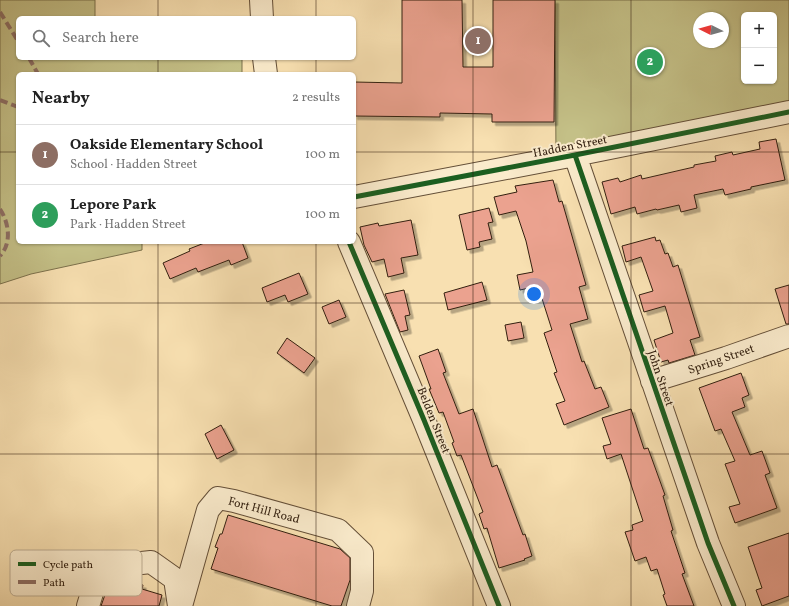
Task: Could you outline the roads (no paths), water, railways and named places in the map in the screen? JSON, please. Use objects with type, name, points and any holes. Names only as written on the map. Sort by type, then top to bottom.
[{"type":"street","points":[[261,0],[262,16]]},
{"type":"street","points":[[264,60],[266,72]]},
{"type":"street","name":"Hadden Street","points":[[356,197],[789,112]]},
{"type":"street","name":"John Street","points":[[575,155],[708,543],[734,606]]},
{"type":"street","name":"Belden Street","points":[[350,244],[424,420],[499,606]]},
{"type":"street","name":"Spring Street","points":[[652,381],[726,358],[789,336]]},
{"type":"street","name":"Fort Hill Road","points":[[180,606],[208,510],[218,498],[234,500],[338,530],[362,553],[362,591],[358,606]]},
{"type":"street","name":"Fort Hill Road","points":[[142,563],[151,562],[175,579],[180,606]]},
{"type":"street","name":"Fort Hill Road","points":[[88,606],[91,596]]},
{"type":"place","name":"Oakside Elementary School","points":[[478,41]]},
{"type":"place","name":"Lepore Park","points":[[650,62]]}]
